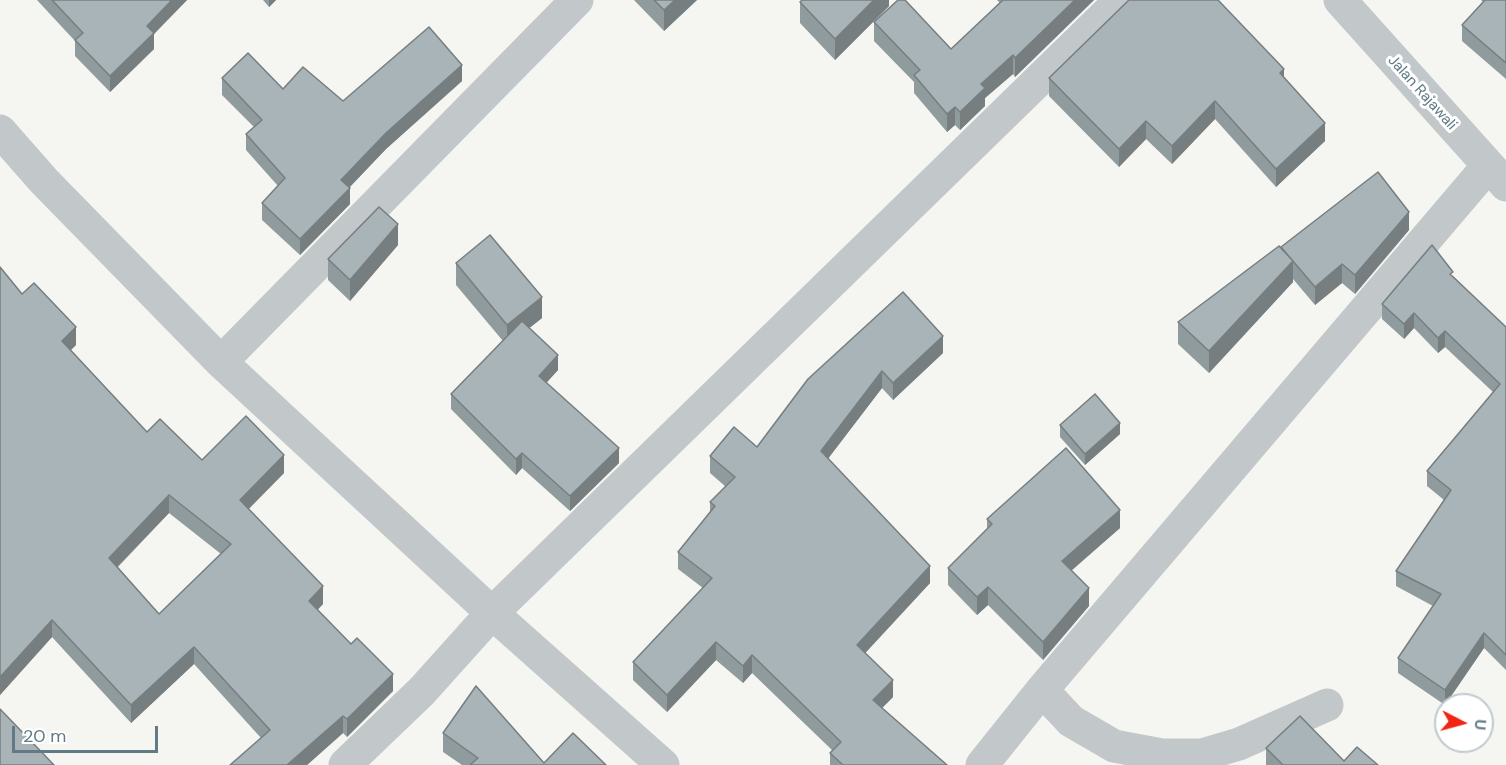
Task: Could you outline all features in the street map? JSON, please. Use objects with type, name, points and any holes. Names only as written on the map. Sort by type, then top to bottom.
[{"type":"street","points":[[222,362],[578,0]]},
{"type":"street","points":[[345,765],[422,691],[492,613],[1121,0]]},
{"type":"street","name":"Jalan Rajawali","points":[[1340,0],[1497,176]]},
{"type":"street","points":[[0,130],[44,182],[222,362],[492,613],[663,765]]},
{"type":"street","points":[[982,765],[1042,690],[1497,176]]},
{"type":"street","points":[[1042,690],[1071,721],[1114,746],[1162,755],[1202,755],[1239,744],[1327,705]]},
{"type":"building","points":[[52,0],[172,0],[147,26],[154,33],[110,76],[75,40],[83,33]]},
{"type":"building","points":[[654,0],[675,0],[664,10]]},
{"type":"building","points":[[802,0],[874,0],[835,39],[800,2]]},
{"type":"building","points":[[898,0],[905,0],[951,49],[1003,0],[1075,0],[1015,58],[1013,55],[981,84],[985,88],[960,112],[955,107],[947,114],[914,75],[920,70],[874,22]]},
{"type":"building","points":[[1129,0],[1218,0],[1284,69],[1280,73],[1325,123],[1276,169],[1215,101],[1172,146],[1146,121],[1119,149],[1049,78]]},
{"type":"building","points":[[1485,0],[1506,0],[1506,63],[1462,25]]},
{"type":"building","points":[[429,27],[462,65],[386,133],[341,180],[350,188],[300,239],[262,203],[285,178],[246,134],[262,120],[222,78],[248,53],[283,89],[303,67],[343,101]]},
{"type":"building","points":[[1378,172],[1409,212],[1355,275],[1342,264],[1315,287],[1281,247]]},
{"type":"building","points":[[379,207],[398,224],[350,280],[328,259]]},
{"type":"building","points":[[490,235],[542,297],[507,325],[456,263]]},
{"type":"building","points":[[1432,245],[1453,272],[1450,274],[1506,327],[1506,655],[1484,633],[1445,690],[1398,658],[1441,594],[1396,571],[1451,490],[1427,471],[1500,384],[1445,331],[1438,338],[1414,313],[1404,324],[1382,304]]},
{"type":"building","points":[[1279,246],[1293,261],[1209,351],[1178,322]]},
{"type":"building","points":[[0,267],[22,294],[34,283],[76,327],[62,341],[147,432],[160,419],[202,460],[246,416],[284,455],[240,500],[323,586],[309,601],[351,644],[357,638],[393,674],[347,719],[343,716],[287,765],[230,765],[270,730],[194,647],[131,705],[52,620],[0,677]],"holes":[[[169,495],[231,544],[159,614],[109,558]]]},
{"type":"building","points":[[903,292],[943,336],[893,383],[882,371],[821,451],[930,566],[857,645],[893,680],[873,700],[947,765],[843,765],[830,753],[841,742],[752,655],[743,666],[716,642],[667,695],[633,662],[712,578],[678,552],[715,506],[710,502],[735,477],[710,456],[734,427],[757,447],[808,379]]},
{"type":"building","points":[[522,321],[558,355],[539,376],[619,448],[570,496],[522,453],[516,459],[451,394]]},
{"type":"building","points":[[1095,394],[1120,423],[1085,454],[1060,425]]},
{"type":"building","points":[[1066,448],[1120,510],[1062,561],[1089,588],[1043,642],[988,587],[977,597],[948,568],[992,524],[987,519]]},
{"type":"building","points":[[476,686],[544,763],[573,733],[606,765],[470,765],[478,758],[443,733]]},
{"type":"building","points":[[0,709],[54,765],[0,765]]},
{"type":"building","points":[[1300,716],[1344,761],[1357,747],[1378,765],[1283,765],[1266,748]]}]
